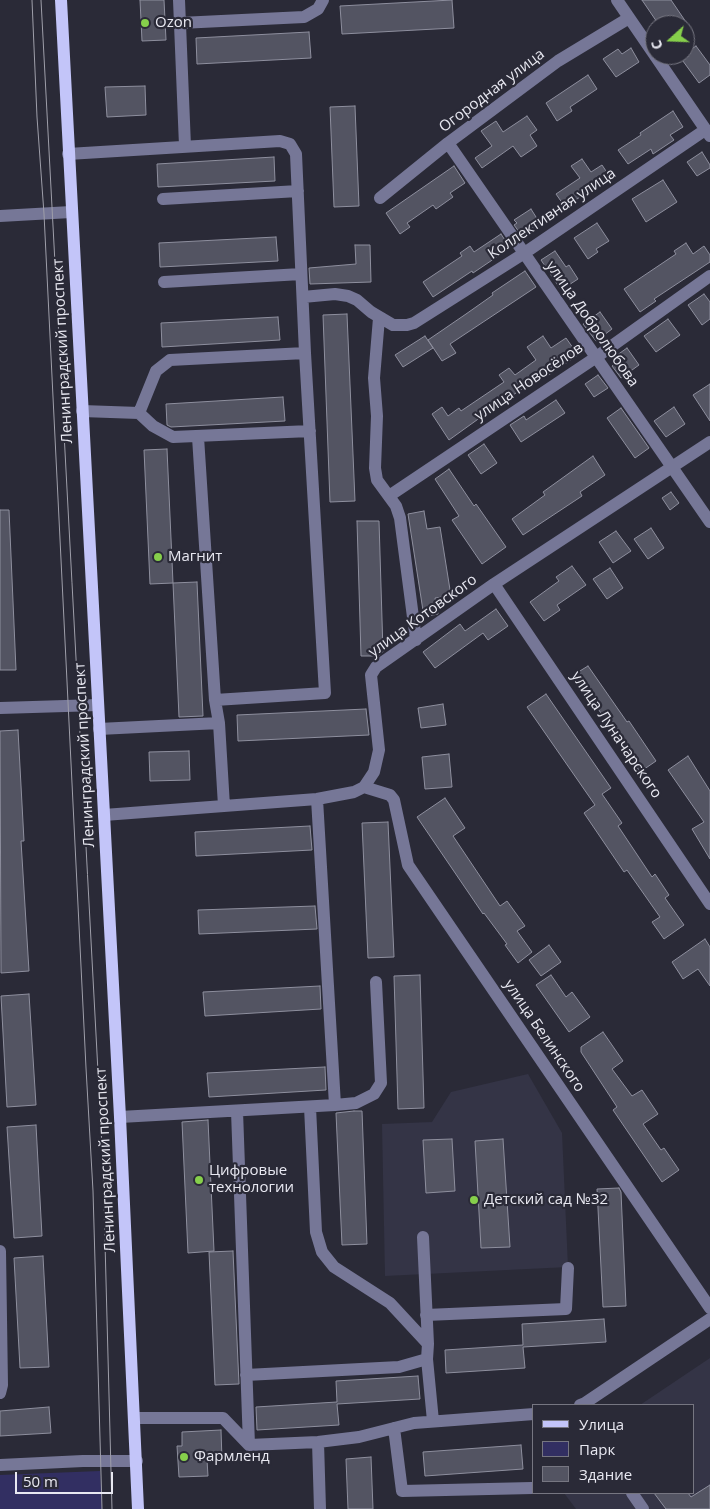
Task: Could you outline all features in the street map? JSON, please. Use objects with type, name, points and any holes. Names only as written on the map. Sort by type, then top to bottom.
[{"type":"main road","name":"Ленинградский проспект","points":[[61,0],[120,1117],[138,1509]]},
{"type":"street","points":[[178,0],[185,146]]},
{"type":"street","points":[[180,23],[304,17],[318,10],[323,0]]},
{"type":"street","points":[[616,0],[708,133]]},
{"type":"street","name":"Огородная улица","points":[[380,198],[448,143],[558,62],[629,18]]},
{"type":"street","name":"Коллективная улица","points":[[379,318],[392,325],[407,325],[414,322],[524,254],[708,133]]},
{"type":"street","points":[[68,154],[280,141],[290,144],[296,154],[305,353],[325,693],[215,700]]},
{"type":"street","name":"улица Добролюбова","points":[[448,143],[710,522]]},
{"type":"street","points":[[163,199],[298,191]]},
{"type":"street","points":[[0,216],[71,212]]},
{"type":"street","points":[[164,282],[301,274]]},
{"type":"street","name":"улица Новосёлов","points":[[389,496],[595,358],[710,276]]},
{"type":"street","points":[[303,297],[335,294],[348,296],[357,300],[379,318],[374,378],[377,416],[375,468],[380,487],[396,506],[400,518],[416,640]]},
{"type":"street","points":[[139,413],[156,371],[170,360],[305,353]]},
{"type":"street","points":[[82,411],[139,413],[152,426],[172,437],[310,431]]},
{"type":"street","points":[[198,437],[215,700],[219,723],[224,806]]},
{"type":"street","name":"улица Котовского","points":[[364,788],[374,772],[379,750],[371,675],[376,668],[494,584],[710,442]]},
{"type":"street","name":"улица Луначарского","points":[[494,584],[710,904]]},
{"type":"street","points":[[0,708],[98,705]]},
{"type":"street","points":[[99,729],[219,723]]},
{"type":"street","points":[[104,815],[317,799],[354,792],[364,788]]},
{"type":"street","name":"улица Белинского","points":[[364,788],[390,795],[394,800],[408,865],[710,1308]]},
{"type":"street","points":[[317,799],[335,1105]]},
{"type":"street","points":[[120,1117],[335,1105],[356,1102],[374,1094],[381,1083],[376,982]]},
{"type":"street","points":[[310,1107],[316,1232],[322,1252],[334,1267],[390,1303],[428,1344]]},
{"type":"street","points":[[236,1110],[249,1445]]},
{"type":"street","points":[[423,1238],[427,1359],[433,1421]]},
{"type":"street","points":[[0,1252],[2,1385],[0,1393]]},
{"type":"street","points":[[426,1315],[566,1310],[568,1268]]},
{"type":"street","points":[[582,1404],[710,1319]]},
{"type":"street","points":[[246,1375],[399,1367],[427,1359]]},
{"type":"street","points":[[135,1418],[223,1418],[249,1445],[318,1442],[359,1437],[414,1423],[532,1414]]},
{"type":"street","points":[[394,1428],[402,1491],[532,1488]]},
{"type":"street","points":[[318,1442],[320,1509]]},
{"type":"street","points":[[0,1465],[137,1461]]},
{"type":"street","points":[[633,1494],[643,1509]]},
{"type":"shaded area","name":"Детский сад №32","points":[[528,1074],[562,1133],[568,1267],[385,1276],[382,1124],[432,1122],[451,1092]]},
{"type":"shaded area","points":[[710,1358],[710,1509],[576,1509],[565,1494],[695,1494],[695,1404],[641,1404]]},
{"type":"green space","points":[[100,1471],[102,1509],[0,1509],[0,1475]]},
{"type":"building","points":[[140,0],[164,0],[166,40],[142,41]]},
{"type":"building","points":[[452,0],[454,28],[342,34],[340,6]]},
{"type":"building","points":[[642,0],[671,0],[681,15],[652,15]]},
{"type":"building","points":[[309,32],[311,58],[197,64],[196,38]]},
{"type":"building","points":[[695,47],[710,65],[710,75],[699,83],[686,65],[695,65]]},
{"type":"building","points":[[631,48],[639,62],[616,77],[603,59],[618,49],[622,54]]},
{"type":"building","points":[[588,75],[597,89],[570,107],[572,111],[557,121],[546,103]]},
{"type":"building","points":[[145,86],[146,115],[107,117],[105,87]]},
{"type":"building","points":[[355,106],[359,206],[334,207],[330,107]]},
{"type":"building","points":[[673,111],[683,127],[670,135],[674,140],[653,154],[651,149],[628,164],[618,150]]},
{"type":"building","points":[[527,116],[537,130],[530,135],[537,146],[521,157],[513,146],[482,168],[475,158],[492,146],[481,131],[496,121],[503,132]]},
{"type":"building","points":[[702,152],[710,168],[697,176],[687,162]]},
{"type":"building","points":[[274,157],[275,181],[158,187],[157,164]]},
{"type":"building","points":[[582,159],[591,172],[602,165],[610,177],[565,207],[556,194],[580,178],[571,166]]},
{"type":"building","points":[[454,166],[465,183],[450,193],[453,197],[436,209],[433,205],[407,223],[410,227],[400,234],[386,213]]},
{"type":"building","points":[[663,180],[677,202],[646,222],[632,199]]},
{"type":"building","points":[[531,209],[541,225],[522,236],[514,225],[517,223],[514,220]]},
{"type":"building","points":[[597,223],[609,241],[596,249],[598,252],[588,259],[574,238]]},
{"type":"building","points":[[501,234],[510,248],[433,297],[423,282],[462,256],[460,253],[470,246],[474,252]]},
{"type":"building","points":[[276,237],[278,261],[160,267],[159,243]]},
{"type":"building","points":[[686,243],[693,254],[704,246],[710,255],[710,262],[654,299],[656,301],[640,312],[624,289],[676,254],[674,251]]},
{"type":"building","points":[[355,245],[370,245],[371,282],[310,284],[309,268],[356,264]]},
{"type":"building","points":[[555,251],[566,267],[569,265],[578,279],[561,290],[541,260]]},
{"type":"building","points":[[525,271],[536,287],[450,344],[456,353],[442,361],[428,340]]},
{"type":"building","points":[[704,294],[710,302],[710,319],[702,325],[688,305]]},
{"type":"building","points":[[600,312],[612,329],[596,341],[583,324]]},
{"type":"building","points":[[347,314],[355,501],[330,502],[323,315]]},
{"type":"building","points":[[278,317],[280,340],[162,347],[161,323]]},
{"type":"building","points":[[668,319],[680,335],[656,352],[644,336]]},
{"type":"building","points":[[425,336],[433,348],[403,367],[395,355]]},
{"type":"building","points":[[543,336],[551,348],[566,338],[578,355],[547,376],[545,373],[513,394],[449,440],[432,414],[442,407],[448,416],[459,408],[461,411],[504,382],[499,375],[509,368],[515,375],[536,360],[527,347]]},
{"type":"building","points":[[627,348],[639,365],[621,378],[612,366],[616,363],[613,358]]},
{"type":"building","points":[[598,375],[608,388],[594,397],[585,384]]},
{"type":"building","points":[[710,384],[710,421],[693,395]]},
{"type":"building","points":[[283,397],[285,421],[171,427],[167,425],[166,404]]},
{"type":"building","points":[[556,400],[565,413],[521,442],[510,425],[524,416],[526,420]]},
{"type":"building","points":[[674,407],[685,424],[666,437],[654,421]]},
{"type":"building","points":[[621,408],[649,448],[635,458],[607,418]]},
{"type":"building","points":[[484,444],[497,463],[481,474],[468,455]]},
{"type":"building","points":[[167,449],[173,583],[150,584],[144,450]]},
{"type":"building","points":[[593,456],[605,475],[580,492],[582,496],[523,535],[512,519],[545,495],[543,492]]},
{"type":"building","points":[[449,469],[474,506],[476,504],[506,547],[482,564],[452,520],[459,516],[435,479]]},
{"type":"building","points":[[671,492],[679,503],[670,510],[662,498]]},
{"type":"building","points":[[0,510],[9,510],[16,670],[0,670]]},
{"type":"building","points":[[424,511],[427,529],[440,527],[451,596],[435,598],[438,614],[424,617],[408,514]]},
{"type":"building","points":[[357,521],[379,521],[383,652],[378,656],[361,656]]},
{"type":"building","points":[[651,528],[664,548],[648,559],[634,539]]},
{"type":"building","points":[[616,531],[631,551],[613,563],[599,542]]},
{"type":"building","points":[[572,566],[586,585],[557,605],[560,610],[544,621],[530,602],[559,581],[556,577]]},
{"type":"building","points":[[610,568],[623,588],[607,599],[593,579]]},
{"type":"building","points":[[197,582],[203,716],[179,717],[173,583]]},
{"type":"building","points":[[496,609],[508,626],[488,640],[483,633],[435,668],[423,652],[460,624],[465,631]]},
{"type":"building","points":[[588,666],[656,761],[640,772],[575,674]]},
{"type":"building","points":[[546,694],[611,788],[602,794],[622,823],[618,826],[652,877],[655,874],[669,895],[665,898],[684,925],[664,939],[652,922],[660,917],[627,870],[624,872],[584,813],[595,805],[527,707]]},
{"type":"building","points":[[443,704],[446,725],[421,728],[418,708]]},
{"type":"building","points":[[366,709],[369,735],[238,741],[237,715]]},
{"type":"building","points":[[18,730],[24,841],[21,841],[29,971],[1,973],[0,731]]},
{"type":"building","points":[[189,751],[190,780],[150,781],[149,752]]},
{"type":"building","points":[[449,754],[452,787],[425,789],[422,757]]},
{"type":"building","points":[[688,756],[710,791],[710,859],[692,829],[704,822],[668,770]]},
{"type":"building","points":[[445,798],[465,828],[453,836],[500,906],[507,901],[525,926],[517,931],[532,952],[518,963],[505,945],[507,944],[483,914],[417,817]]},
{"type":"building","points":[[388,822],[394,957],[368,958],[362,823]]},
{"type":"building","points":[[310,826],[312,850],[196,856],[195,832]]},
{"type":"building","points":[[315,906],[317,929],[199,934],[198,910]]},
{"type":"building","points":[[705,939],[710,947],[710,986],[698,969],[683,979],[672,962]]},
{"type":"building","points":[[549,945],[561,962],[541,976],[529,960]]},
{"type":"building","points":[[420,975],[424,1108],[398,1109],[394,976]]},
{"type":"building","points":[[551,975],[566,997],[572,992],[590,1017],[569,1032],[536,985]]},
{"type":"building","points":[[320,986],[321,1009],[205,1016],[203,992]]},
{"type":"building","points":[[29,994],[36,1105],[7,1107],[1,996]]},
{"type":"building","points":[[603,1032],[623,1061],[612,1069],[632,1096],[642,1090],[658,1114],[643,1124],[661,1150],[664,1148],[679,1170],[662,1182],[613,1110],[617,1107],[581,1052],[581,1047]]},
{"type":"building","points":[[325,1067],[326,1090],[209,1097],[207,1073]]},
{"type":"building","points":[[362,1111],[367,1244],[342,1245],[336,1113]]},
{"type":"building","points":[[208,1120],[214,1251],[188,1253],[182,1122]]},
{"type":"building","points":[[36,1125],[42,1236],[14,1238],[7,1127]]},
{"type":"building","points":[[452,1139],[455,1191],[426,1193],[423,1140]]},
{"type":"building","points":[[503,1139],[510,1247],[481,1248],[475,1141]]},
{"type":"building","points":[[619,1188],[621,1192],[626,1306],[603,1307],[597,1189]]},
{"type":"building","points":[[233,1251],[239,1384],[215,1385],[209,1252]]},
{"type":"building","points":[[43,1256],[49,1367],[20,1368],[14,1258]]},
{"type":"building","points":[[604,1319],[606,1342],[523,1347],[525,1368],[446,1373],[445,1350],[523,1345],[522,1324]]},
{"type":"building","points":[[418,1376],[420,1399],[337,1404],[339,1425],[257,1430],[256,1407],[337,1402],[336,1381]]},
{"type":"building","points":[[49,1407],[51,1433],[0,1436],[0,1411]]},
{"type":"building","points":[[221,1430],[222,1460],[207,1460],[208,1476],[179,1477],[177,1446],[182,1446],[182,1432]]},
{"type":"building","points":[[521,1445],[523,1469],[425,1476],[423,1452]]},
{"type":"building","points":[[371,1457],[373,1509],[348,1509],[346,1459]]},
{"type":"building","points":[[710,1485],[710,1509],[666,1509],[655,1494],[689,1494],[691,1497]]},
{"type":"tram line","points":[[32,0],[93,1191],[102,1509]]},
{"type":"tram line","points":[[41,0],[103,1166],[112,1509]]},
{"type":"place","name":"Ozon","points":[[145,23]]},
{"type":"place","name":"Магнит","points":[[158,557]]},
{"type":"place","name":"Цифровые технологии","points":[[199,1180]]},
{"type":"place","name":"Детский сад №32","points":[[474,1200]]},
{"type":"place","name":"Фармленд","points":[[184,1457]]}]
